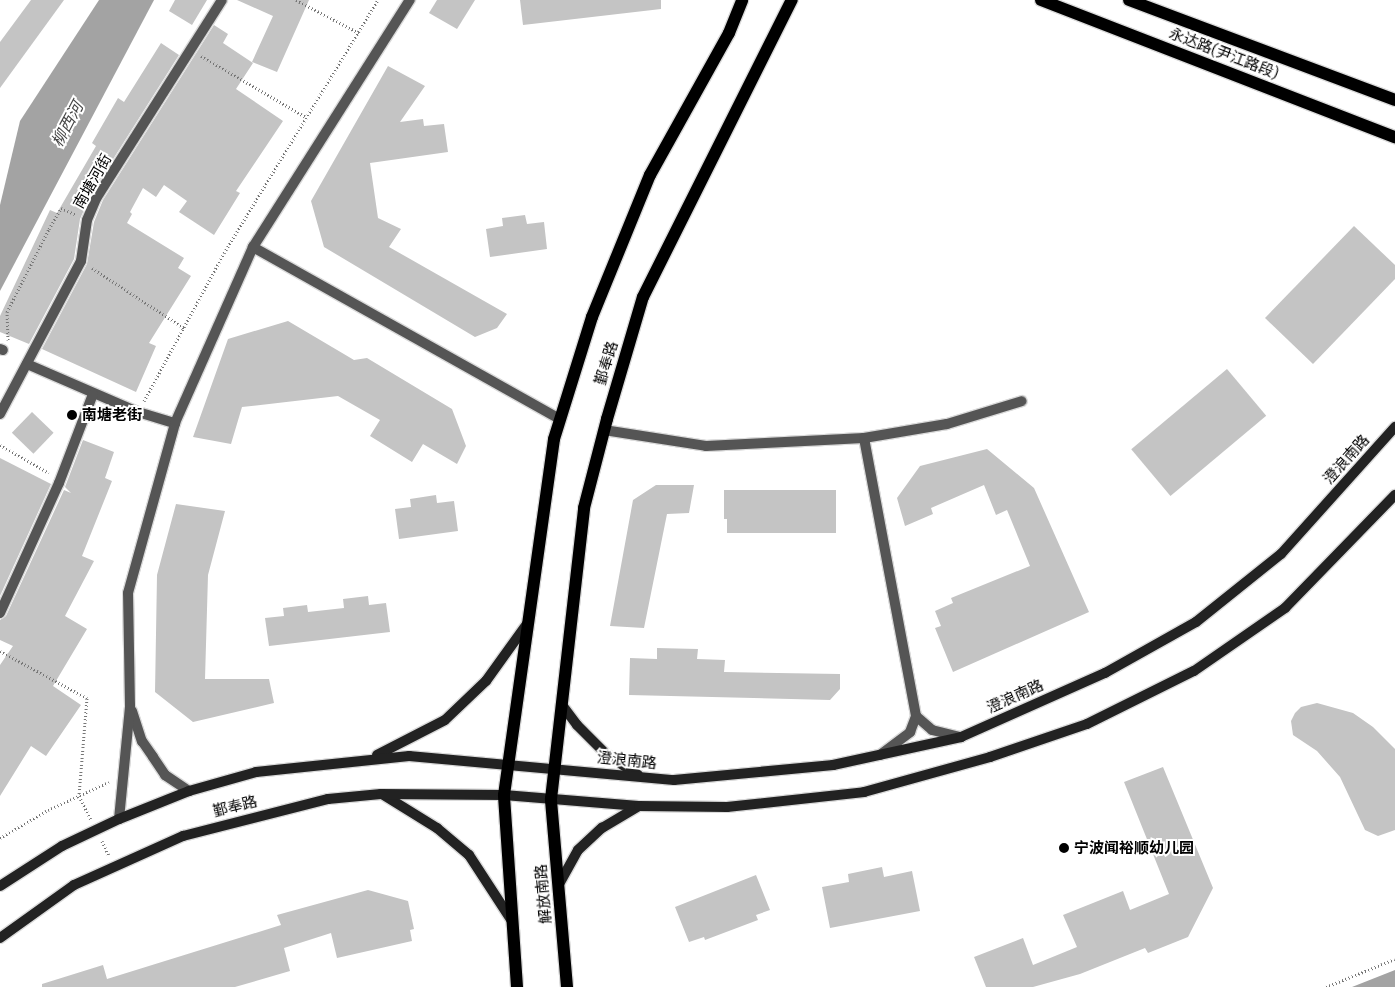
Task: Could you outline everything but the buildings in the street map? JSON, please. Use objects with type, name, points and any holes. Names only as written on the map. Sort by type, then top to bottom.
[{"type":"main road","name":"鄞奉路","points":[[504,795],[554,439],[592,318],[650,175],[729,33],[742,0]]},
{"type":"main road","name":"鄞奉路","points":[[0,938],[74,885],[183,836],[328,799],[381,794],[504,795],[551,799],[584,508],[604,430],[643,297],[792,0]]},
{"type":"main road","name":"永达路(尹江路段)","points":[[1041,0],[1395,137]]},
{"type":"main road","name":"永达路(尹江路段)","points":[[1129,0],[1395,100]]},
{"type":"main road","name":"澄浪南路","points":[[555,768],[641,777],[694,778],[834,765],[961,737],[1105,673],[1196,622],[1281,554],[1395,427]]},
{"type":"main road","points":[[551,799],[639,806],[727,807],[864,792],[990,757],[1087,724],[1194,671],[1285,608],[1395,495]]},
{"type":"main road","points":[[371,758],[420,736],[446,720],[486,681],[527,624]]},
{"type":"main road","points":[[562,704],[577,725],[606,754],[641,777]]},
{"type":"main road","name":"鄞奉路","points":[[0,886],[62,846],[119,819],[188,791],[256,772],[371,758],[409,756],[555,768]]},
{"type":"main road","points":[[381,794],[437,828],[469,855],[512,922]]},
{"type":"main road","points":[[504,795],[517,987]]},
{"type":"main road","name":"解放南路","points":[[551,799],[567,987]]},
{"type":"main road","points":[[558,886],[578,850],[602,828],[639,806]]},
{"type":"street","name":"南塘河街","points":[[0,414],[81,261],[87,220],[97,197],[222,0]]},
{"type":"street","points":[[119,819],[125,774],[130,706],[128,593],[175,423],[253,247],[410,0]]},
{"type":"street","points":[[253,247],[560,420]]},
{"type":"street","points":[[27,364],[138,412],[175,423]]},
{"type":"street","points":[[0,613],[60,479],[93,394]]},
{"type":"street","points":[[604,430],[706,446],[864,438],[947,424],[1022,401]]},
{"type":"street","points":[[864,438],[916,716],[910,732],[880,755]]},
{"type":"street","points":[[130,706],[142,741],[166,775],[188,791]]},
{"type":"street","points":[[916,716],[932,730],[961,737]]},
{"type":"path","points":[[296,0],[359,33]]},
{"type":"path","points":[[138,412],[184,328],[306,117],[378,0]]},
{"type":"path","points":[[192,50],[306,117]]},
{"type":"path","points":[[3,347],[10,332],[6,312],[61,208],[87,220]]},
{"type":"path","points":[[81,261],[184,328]]},
{"type":"path","points":[[0,445],[60,479]]},
{"type":"path","points":[[0,651],[87,698],[78,796]]},
{"type":"path","points":[[0,838],[78,796],[125,774]]},
{"type":"path","points":[[1326,987],[1395,959]]},
{"type":"water","name":"柳西河","points":[[99,0],[154,0],[0,291],[0,205],[20,121]]},
{"type":"water","points":[[1395,970],[1395,987],[1352,987]]},
{"type":"place","name":"南塘老街","points":[[72,415]]},
{"type":"place","name":"宁波闻裕顺幼儿园","points":[[1064,848]]}]
